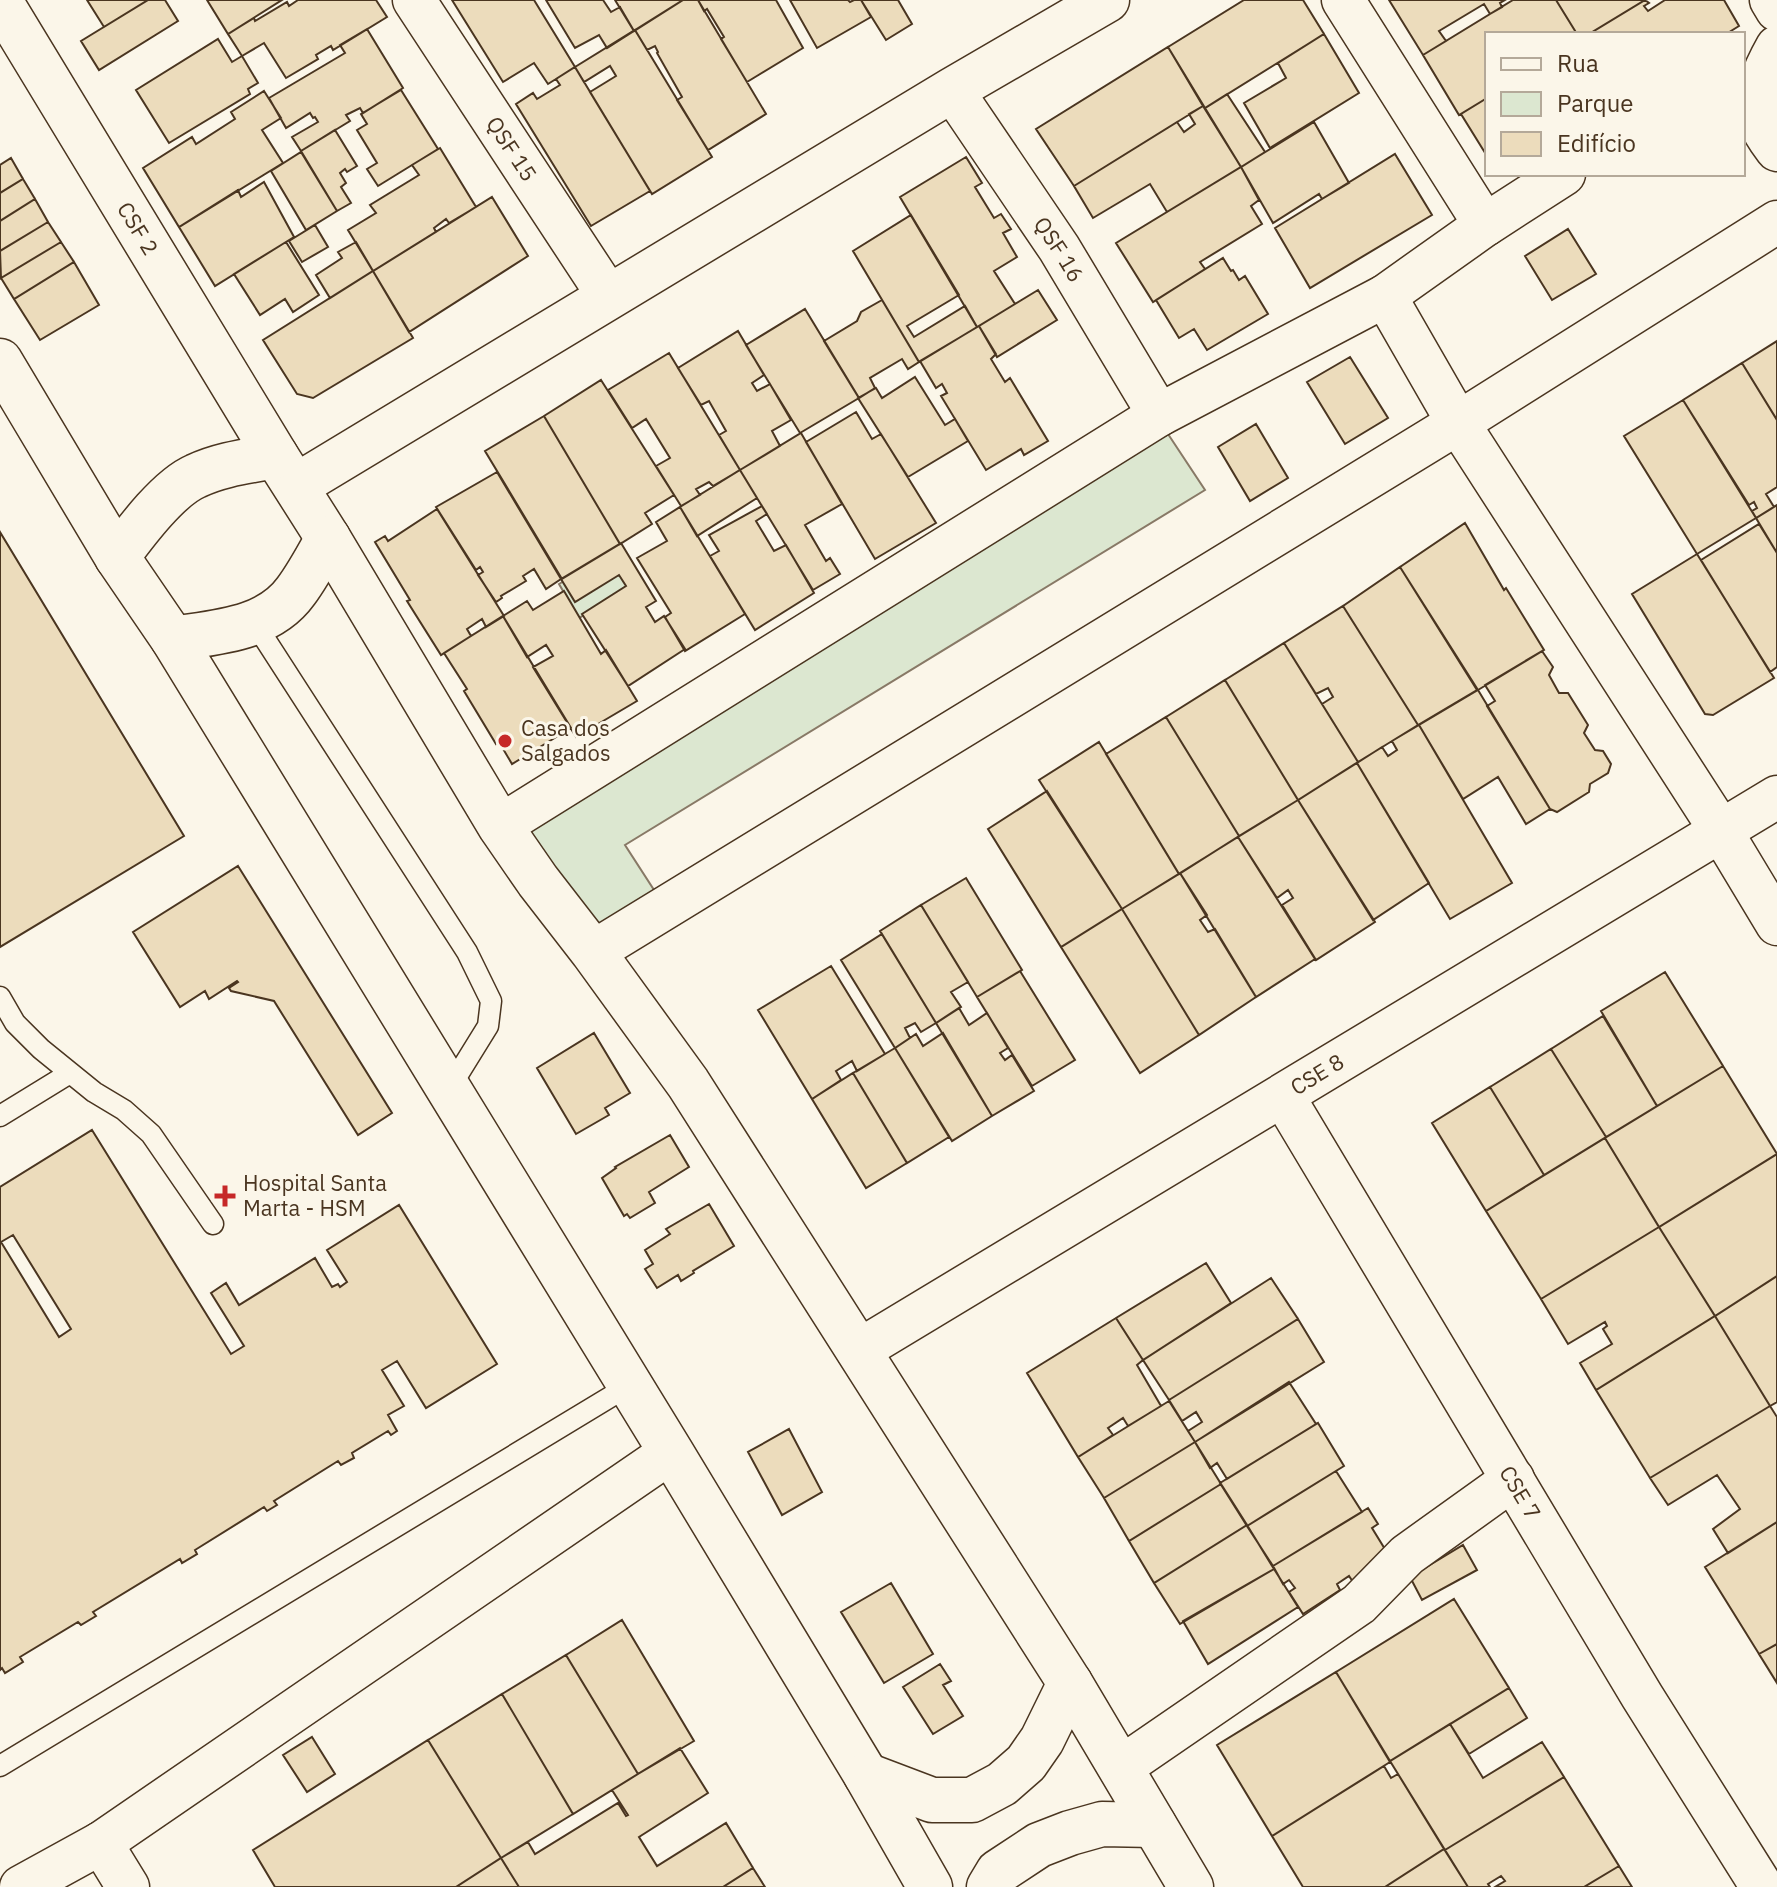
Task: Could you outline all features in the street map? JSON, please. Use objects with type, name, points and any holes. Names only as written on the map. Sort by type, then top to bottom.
[{"type":"street","name":"QSF 15","points":[[414,0],[609,297]]},
{"type":"street","points":[[117,557],[141,525],[193,476],[229,464],[286,471],[609,297],[1107,0]]},
{"type":"street","points":[[1343,0],[1485,225]]},
{"type":"street","points":[[1771,0],[1777,10]]},
{"type":"street","name":"CSF 2","points":[[0,1],[286,471]]},
{"type":"street","points":[[1745,57],[1777,36]]},
{"type":"street","points":[[1777,47],[1766,66],[1758,91],[1760,122],[1777,150]]},
{"type":"street","name":"QSF 16","points":[[952,90],[1059,248],[1159,415]]},
{"type":"street","points":[[500,826],[1159,415],[1385,296],[1561,176]]},
{"type":"street","points":[[593,952],[1458,423],[1777,222]]},
{"type":"street","points":[[1385,296],[1458,423],[1721,831],[1777,924]]},
{"type":"street","points":[[0,361],[117,557],[173,639],[671,1452],[930,1887]]},
{"type":"street","points":[[286,471],[500,826],[688,1083],[1070,1683],[1191,1887]]},
{"type":"street","points":[[173,639],[238,628],[271,615],[295,593],[328,538]]},
{"type":"street","name":"CSE 8","points":[[858,1351],[1777,797]]},
{"type":"street","name":"CSE 7","points":[[1283,1096],[1642,1696],[1762,1887]]},
{"type":"street","points":[[21,1887],[101,1843],[671,1452]]},
{"type":"street","points":[[1120,1768],[1359,1604],[1407,1555],[1513,1479]]},
{"type":"street","points":[[866,1775],[932,1800],[972,1800],[1002,1784],[1026,1763],[1042,1740],[1070,1683]]},
{"type":"street","points":[[989,1887],[998,1872],[1039,1845],[1059,1837],[1102,1824],[1154,1825]]},
{"type":"street","points":[[101,1843],[128,1887]]},
{"type":"lane","points":[[254,622],[467,952],[491,1001],[488,1026],[449,1089]]},
{"type":"lane","points":[[0,997],[15,1023],[41,1049],[94,1092],[124,1110],[151,1134],[213,1224]]},
{"type":"lane","points":[[0,1116],[70,1073]]},
{"type":"lane","points":[[0,1766],[630,1385]]},
{"type":"green space","points":[[1168,434],[1205,490],[625,845],[665,907],[593,952],[506,833]]},
{"type":"green space","points":[[620,548],[640,581],[579,618],[559,584]]},
{"type":"building","points":[[87,0],[148,0],[104,27]]},
{"type":"building","points":[[148,0],[165,0],[178,21],[99,70],[81,41]]},
{"type":"building","points":[[207,0],[282,0],[228,34]]},
{"type":"building","points":[[298,0],[376,0],[387,17],[333,50],[331,46],[316,55],[318,59],[286,78],[264,43],[242,56],[228,34],[254,18],[255,21],[287,2],[289,6]]},
{"type":"building","points":[[452,0],[534,0],[575,67],[548,84],[534,63],[503,82]]},
{"type":"building","points":[[546,0],[603,0],[611,12],[620,7],[634,31],[607,48],[599,35],[575,48]]},
{"type":"building","points":[[615,0],[683,0],[634,31]]},
{"type":"building","points":[[683,0],[698,0],[766,114],[708,150],[677,100],[682,97],[655,46],[647,50],[635,30]]},
{"type":"building","points":[[698,0],[776,0],[803,48],[747,82],[721,39],[724,37]]},
{"type":"building","points":[[790,0],[861,0],[871,17],[817,48]]},
{"type":"building","points":[[861,0],[898,0],[912,24],[886,40]]},
{"type":"building","points":[[1244,0],[1303,0],[1324,34],[1205,108],[1168,47]]},
{"type":"building","points":[[1389,0],[1505,0],[1500,3],[1502,7],[1490,14],[1484,4],[1439,31],[1446,41],[1423,55]]},
{"type":"building","points":[[1513,0],[1556,0],[1576,32],[1485,32],[1485,99],[1459,115],[1423,55]]},
{"type":"building","points":[[1556,0],[1645,0],[1592,32],[1576,32]]},
{"type":"building","points":[[1645,0],[1649,3],[1644,6],[1648,11],[1665,0],[1724,0],[1739,26],[1729,32],[1592,32]]},
{"type":"building","points":[[367,29],[403,88],[363,113],[360,108],[346,115],[350,121],[301,151],[292,137],[318,122],[315,117],[310,113],[286,128],[269,98],[345,53],[340,45]]},
{"type":"building","points":[[635,30],[712,157],[652,194],[590,92],[616,76],[610,66],[584,82],[575,67]]},
{"type":"building","points":[[1324,34],[1359,93],[1270,148],[1244,103],[1286,78],[1278,63]]},
{"type":"building","points":[[218,39],[232,62],[242,56],[258,83],[248,89],[250,94],[169,143],[136,90]]},
{"type":"building","points":[[1168,47],[1203,106],[1074,186],[1036,129]]},
{"type":"building","points":[[575,67],[650,191],[591,226],[516,104],[533,93],[537,99],[560,85],[556,79]]},
{"type":"building","points":[[401,90],[438,149],[378,186],[367,169],[377,163],[357,130],[367,124],[361,114]]},
{"type":"building","points":[[264,91],[281,118],[262,130],[283,163],[179,227],[143,168],[192,137],[196,144],[235,119],[231,112]]},
{"type":"building","points":[[1227,94],[1265,152],[1241,167],[1205,108]]},
{"type":"building","points":[[1485,99],[1485,153],[1461,114]]},
{"type":"building","points":[[1203,106],[1241,167],[1167,212],[1150,184],[1093,218],[1074,186],[1177,122],[1184,132],[1195,124],[1189,114]]},
{"type":"building","points":[[1314,122],[1349,183],[1322,199],[1319,194],[1273,223],[1241,167]]},
{"type":"building","points":[[335,130],[357,166],[340,173],[346,183],[341,187],[351,203],[337,211],[301,151]]},
{"type":"building","points":[[440,148],[476,207],[449,223],[446,219],[434,228],[436,232],[373,271],[348,230],[376,213],[370,205],[419,175],[412,165]]},
{"type":"building","points":[[301,152],[337,211],[306,230],[271,171]]},
{"type":"building","points":[[1395,154],[1432,215],[1310,288],[1275,228]]},
{"type":"building","points":[[966,157],[982,183],[975,187],[994,218],[1001,214],[1011,229],[1003,233],[1017,257],[994,271],[1015,304],[977,327],[900,197]]},
{"type":"building","points":[[11,158],[23,179],[0,193],[0,165]]},
{"type":"building","points":[[1241,167],[1259,200],[1251,206],[1262,224],[1200,262],[1205,269],[1153,302],[1116,243]]},
{"type":"building","points":[[23,179],[35,199],[0,221],[0,193]]},
{"type":"building","points":[[264,182],[294,237],[215,286],[179,227],[238,190],[241,197]]},
{"type":"building","points":[[492,197],[528,256],[409,332],[373,271]]},
{"type":"building","points":[[35,199],[48,222],[0,251],[0,221]]},
{"type":"building","points":[[911,215],[959,295],[907,326],[914,337],[965,306],[977,327],[919,362],[853,251]]},
{"type":"building","points":[[48,222],[61,242],[1,278],[0,251]]},
{"type":"building","points":[[315,225],[328,247],[302,262],[289,241]]},
{"type":"building","points":[[1568,229],[1596,274],[1552,300],[1525,256]]},
{"type":"building","points":[[61,242],[74,262],[14,299],[1,278]]},
{"type":"building","points":[[286,242],[319,295],[293,312],[285,299],[260,315],[234,274]]},
{"type":"building","points":[[356,242],[373,271],[330,298],[316,275],[342,258],[338,252]]},
{"type":"building","points":[[1223,258],[1239,280],[1245,276],[1268,314],[1207,350],[1194,329],[1179,338],[1156,300]]},
{"type":"building","points":[[74,262],[99,305],[40,340],[14,299]]},
{"type":"building","points":[[373,271],[413,338],[313,398],[297,394],[263,340]]},
{"type":"building","points":[[1038,290],[1057,320],[997,357],[979,326]]},
{"type":"building","points":[[882,300],[919,362],[908,369],[902,359],[870,378],[875,388],[859,398],[824,341],[857,321],[861,312]]},
{"type":"building","points":[[805,309],[859,398],[800,433],[746,345]]},
{"type":"building","points":[[979,326],[996,354],[991,359],[1005,382],[1010,378],[1048,441],[1024,455],[1021,449],[986,470],[941,396],[947,393],[942,384],[936,388],[920,361]]},
{"type":"building","points":[[738,331],[764,375],[752,383],[757,391],[770,384],[791,420],[772,431],[780,446],[740,470],[719,435],[726,431],[709,401],[701,405],[678,368]]},
{"type":"building","points":[[1777,341],[1777,420],[1742,363]]},
{"type":"building","points":[[669,353],[740,470],[713,486],[709,482],[696,489],[700,495],[681,506],[656,466],[670,458],[646,419],[632,428],[608,390]]},
{"type":"building","points":[[1350,357],[1388,418],[1345,444],[1307,382]]},
{"type":"building","points":[[1742,363],[1777,420],[1777,487],[1766,494],[1774,507],[1756,518],[1752,511],[1757,508],[1754,502],[1749,505],[1683,400]]},
{"type":"building","points":[[915,377],[945,425],[955,419],[968,441],[908,477],[858,398],[876,388],[882,398]]},
{"type":"building","points":[[601,380],[674,495],[645,513],[652,524],[620,544],[544,416]]},
{"type":"building","points":[[1683,400],[1756,518],[1697,554],[1624,436]]},
{"type":"building","points":[[856,412],[872,439],[881,434],[936,523],[875,559],[806,442]]},
{"type":"building","points":[[544,416],[620,544],[562,579],[485,451]]},
{"type":"building","points":[[1256,424],[1288,478],[1250,501],[1218,447]]},
{"type":"building","points":[[801,433],[842,504],[805,525],[826,561],[830,558],[840,574],[813,590],[740,470]]},
{"type":"building","points":[[740,470],[757,498],[697,536],[680,507]]},
{"type":"building","points":[[497,472],[561,579],[546,589],[534,569],[523,576],[526,581],[496,602],[478,575],[483,572],[480,567],[476,570],[436,507]]},
{"type":"building","points":[[1777,505],[1777,553],[1756,518]]},
{"type":"building","points":[[762,506],[767,514],[756,521],[774,551],[786,545],[814,593],[755,630],[710,556],[719,551],[709,535]]},
{"type":"building","points":[[680,507],[745,614],[685,651],[665,617],[671,613],[637,558],[667,541],[656,522]]},
{"type":"building","points":[[437,509],[504,616],[486,627],[482,619],[467,629],[471,636],[441,655],[375,542],[385,536],[388,541]]},
{"type":"building","points":[[1465,523],[1544,650],[1478,690],[1400,567]]},
{"type":"building","points":[[1759,524],[1777,553],[1777,667],[1770,672],[1701,560]]},
{"type":"building","points":[[0,532],[184,836],[0,947]]},
{"type":"building","points":[[621,543],[656,601],[646,607],[655,622],[664,616],[685,649],[628,686],[582,614],[626,586],[619,575],[575,602],[561,579]]},
{"type":"building","points":[[1697,554],[1774,678],[1713,715],[1705,714],[1632,594]]},
{"type":"building","points":[[1400,567],[1477,690],[1418,725],[1343,606]]},
{"type":"building","points":[[564,591],[601,654],[606,650],[637,701],[576,737],[533,667],[553,656],[546,645],[527,657],[503,616],[527,601],[533,610]]},
{"type":"building","points":[[1343,606],[1418,725],[1358,762],[1322,704],[1333,697],[1328,688],[1316,694],[1284,643]]},
{"type":"building","points":[[503,616],[571,728],[512,764],[499,742],[496,744],[444,653]]},
{"type":"building","points":[[1284,643],[1358,762],[1298,800],[1225,680]]},
{"type":"building","points":[[1542,651],[1553,667],[1549,675],[1559,693],[1568,693],[1588,725],[1584,733],[1595,750],[1603,751],[1611,764],[1608,773],[1590,784],[1589,792],[1557,812],[1550,809],[1487,706],[1495,701],[1485,685]]},
{"type":"building","points":[[1225,680],[1298,800],[1239,836],[1166,717]]},
{"type":"building","points":[[1478,690],[1550,809],[1526,824],[1498,777],[1463,799],[1419,725]]},
{"type":"building","points":[[1166,717],[1239,836],[1179,874],[1106,754]]},
{"type":"building","points":[[1419,725],[1512,883],[1450,919],[1357,763],[1382,747],[1388,756],[1397,750],[1392,741]]},
{"type":"building","points":[[1099,742],[1179,874],[1122,909],[1039,780]]},
{"type":"building","points":[[1357,763],[1429,883],[1373,920],[1298,800]]},
{"type":"building","points":[[1047,791],[1122,909],[1061,947],[988,829]]},
{"type":"building","points":[[1298,800],[1375,922],[1316,960],[1282,905],[1293,898],[1288,890],[1277,898],[1238,837]]},
{"type":"building","points":[[1238,837],[1315,959],[1256,997],[1180,873]]},
{"type":"building","points":[[238,866],[392,1113],[358,1135],[274,1001],[231,991],[229,988],[237,981],[209,999],[205,991],[180,1007],[133,932]]},
{"type":"building","points":[[1180,873],[1207,915],[1200,920],[1208,932],[1215,929],[1256,997],[1199,1035],[1122,909]]},
{"type":"building","points":[[966,878],[1022,970],[977,997],[921,905]]},
{"type":"building","points":[[921,905],[968,982],[951,992],[961,1007],[936,1023],[880,931]]},
{"type":"building","points":[[1122,909],[1199,1035],[1140,1073],[1061,947]]},
{"type":"building","points":[[882,934],[936,1023],[921,1032],[915,1023],[905,1028],[910,1038],[895,1048],[841,960]]},
{"type":"building","points":[[831,966],[885,1054],[857,1071],[852,1061],[836,1071],[841,1080],[812,1099],[758,1010]]},
{"type":"building","points":[[1020,971],[1075,1060],[1032,1086],[977,997]]},
{"type":"building","points":[[1665,972],[1723,1066],[1657,1106],[1601,1011]]},
{"type":"building","points":[[959,1008],[969,1025],[987,1013],[1008,1048],[1000,1053],[1005,1060],[1012,1055],[1034,1091],[992,1116],[936,1023]]},
{"type":"building","points":[[1603,1016],[1657,1106],[1606,1137],[1551,1049]]},
{"type":"building","points":[[594,1033],[630,1093],[605,1108],[609,1115],[576,1134],[537,1068]]},
{"type":"building","points":[[943,1033],[992,1116],[952,1141],[895,1048],[916,1034],[923,1046]]},
{"type":"building","points":[[895,1048],[949,1137],[907,1163],[853,1073]]},
{"type":"building","points":[[1551,1049],[1606,1137],[1544,1175],[1490,1087]]},
{"type":"building","points":[[1723,1066],[1777,1154],[1659,1227],[1605,1138]]},
{"type":"building","points":[[853,1073],[907,1163],[866,1188],[812,1099]]},
{"type":"building","points":[[1490,1087],[1544,1175],[1486,1211],[1432,1123]]},
{"type":"building","points":[[92,1130],[231,1354],[244,1346],[211,1293],[226,1283],[239,1305],[315,1258],[332,1287],[338,1284],[340,1287],[347,1282],[327,1250],[399,1205],[497,1364],[426,1408],[397,1361],[382,1370],[404,1406],[388,1415],[397,1431],[391,1435],[388,1431],[352,1453],[354,1458],[341,1465],[338,1461],[274,1501],[277,1505],[267,1511],[264,1507],[195,1550],[197,1554],[182,1563],[180,1559],[93,1612],[96,1616],[81,1625],[78,1622],[20,1657],[23,1662],[5,1673],[2,1668],[0,1670],[0,1187]],"holes":[[[13,1235],[71,1329],[59,1337],[1,1242]]]},
{"type":"building","points":[[670,1135],[689,1167],[649,1192],[655,1203],[630,1218],[627,1214],[624,1216],[602,1178]]},
{"type":"building","points":[[1605,1138],[1659,1227],[1541,1299],[1486,1211]]},
{"type":"building","points":[[1777,1154],[1777,1276],[1715,1316],[1659,1227]]},
{"type":"building","points":[[709,1204],[734,1246],[681,1281],[678,1275],[657,1288],[645,1269],[653,1264],[645,1250],[670,1234],[666,1229]]},
{"type":"building","points":[[1659,1227],[1715,1316],[1596,1390],[1580,1363],[1612,1344],[1603,1329],[1607,1326],[1605,1322],[1568,1344],[1541,1299]]},
{"type":"building","points":[[1206,1263],[1231,1303],[1143,1360],[1116,1318]]},
{"type":"building","points":[[1777,1276],[1777,1402],[1770,1406],[1715,1316]]},
{"type":"building","points":[[1271,1278],[1298,1319],[1169,1400],[1143,1360]]},
{"type":"building","points":[[1715,1316],[1770,1406],[1650,1478],[1596,1390]]},
{"type":"building","points":[[1116,1318],[1143,1360],[1137,1365],[1161,1406],[1128,1426],[1123,1418],[1108,1428],[1113,1435],[1078,1457],[1027,1373]]},
{"type":"building","points":[[1298,1319],[1324,1362],[1195,1442],[1188,1431],[1202,1422],[1196,1412],[1182,1421],[1169,1400]]},
{"type":"building","points":[[1289,1382],[1316,1424],[1227,1479],[1217,1463],[1210,1468],[1195,1442]]},
{"type":"building","points":[[1169,1401],[1195,1442],[1104,1498],[1078,1457]]},
{"type":"building","points":[[1770,1406],[1777,1417],[1777,1522],[1728,1553],[1713,1529],[1740,1509],[1717,1475],[1668,1505],[1650,1478]]},
{"type":"building","points":[[1318,1423],[1344,1466],[1247,1526],[1220,1483]]},
{"type":"building","points":[[789,1429],[822,1492],[782,1515],[748,1452]]},
{"type":"building","points":[[1195,1442],[1221,1484],[1129,1541],[1104,1498]]},
{"type":"building","points":[[1336,1471],[1362,1512],[1273,1566],[1247,1526]]},
{"type":"building","points":[[1221,1484],[1247,1525],[1154,1583],[1129,1541]]},
{"type":"building","points":[[1368,1508],[1378,1524],[1372,1528],[1391,1559],[1353,1582],[1349,1576],[1337,1584],[1340,1590],[1303,1614],[1289,1592],[1295,1588],[1289,1580],[1283,1584],[1273,1566]]},
{"type":"building","points":[[1777,1522],[1777,1644],[1759,1654],[1705,1567]]},
{"type":"building","points":[[1247,1525],[1274,1569],[1180,1624],[1154,1583]]},
{"type":"building","points":[[1463,1545],[1477,1570],[1422,1600],[1410,1577]]},
{"type":"building","points":[[1274,1569],[1298,1607],[1208,1664],[1183,1621]]},
{"type":"building","points":[[891,1583],[933,1654],[884,1683],[841,1612]]},
{"type":"building","points":[[1454,1599],[1509,1688],[1390,1761],[1336,1672]]},
{"type":"building","points":[[622,1620],[694,1741],[638,1774],[566,1655]]},
{"type":"building","points":[[1777,1644],[1777,1683],[1759,1654]]},
{"type":"building","points":[[566,1655],[638,1774],[573,1814],[502,1694]]},
{"type":"building","points":[[940,1664],[951,1681],[943,1685],[963,1716],[933,1734],[903,1687]]},
{"type":"building","points":[[1336,1672],[1390,1762],[1272,1836],[1217,1745]]},
{"type":"building","points":[[1509,1688],[1527,1718],[1469,1754],[1450,1724]]},
{"type":"building","points":[[502,1694],[573,1814],[501,1858],[428,1740]]},
{"type":"building","points":[[1450,1724],[1483,1778],[1542,1742],[1564,1777],[1445,1850],[1390,1761]]},
{"type":"building","points":[[312,1737],[335,1774],[307,1792],[283,1755]]},
{"type":"building","points":[[428,1740],[501,1858],[456,1887],[275,1887],[253,1850]]},
{"type":"building","points":[[680,1748],[708,1793],[639,1837],[657,1866],[726,1823],[753,1868],[723,1887],[519,1887],[501,1858],[528,1842],[535,1854],[618,1803],[628,1815],[612,1790]]},
{"type":"building","points":[[1384,1766],[1391,1778],[1398,1774],[1444,1849],[1385,1887],[1303,1887],[1272,1836]]},
{"type":"building","points":[[1564,1777],[1619,1866],[1584,1887],[1495,1887],[1505,1881],[1501,1876],[1488,1884],[1490,1887],[1468,1887],[1445,1850]]},
{"type":"building","points":[[1444,1849],[1468,1887],[1385,1887]]},
{"type":"building","points":[[501,1858],[519,1887],[456,1887]]},
{"type":"building","points":[[1619,1866],[1632,1887],[1584,1887]]},
{"type":"building","points":[[753,1868],[765,1887],[723,1887]]},
{"type":"place","name":"Casa dos Salgados","points":[[505,741]]},
{"type":"place","name":"Hospital Santa Marta - HSM","points":[[225,1196]]}]
